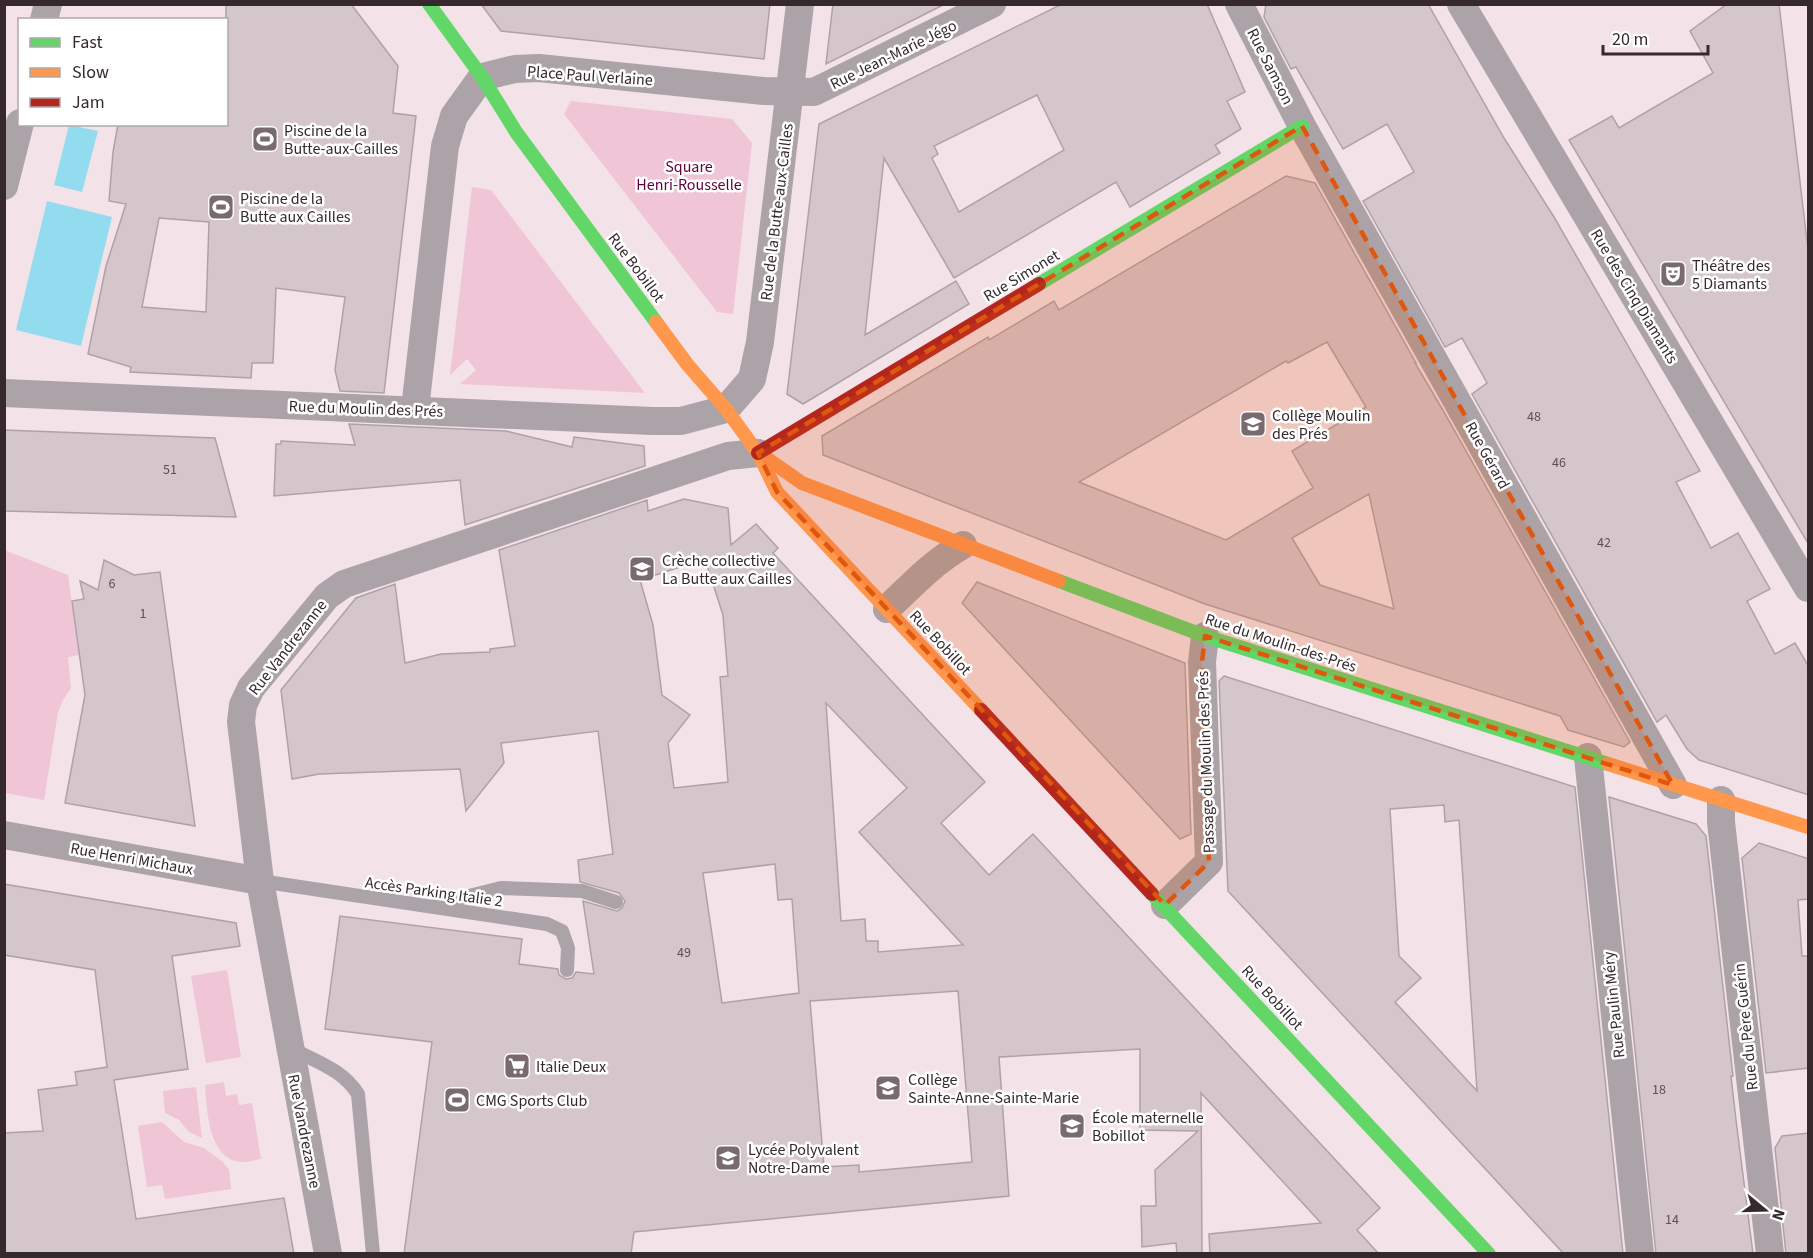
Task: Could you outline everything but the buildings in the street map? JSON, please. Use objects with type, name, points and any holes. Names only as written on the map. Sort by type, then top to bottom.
[{"type":"street","name":"Rue Bobillot","points":[[429,4],[482,77],[523,141],[687,364],[726,409],[758,453],[777,492],[1489,1254]]},
{"type":"street","name":"Rue de la Butte-aux-Cailles","points":[[726,409],[752,379],[760,342],[800,4]]},
{"type":"street","name":"Rue Jean-Marie Jégo","points":[[791,93],[814,92],[992,4]]},
{"type":"street","name":"Rue Samson","points":[[1239,4],[1302,126]]},
{"type":"street","name":"Rue des Cinq Diamants","points":[[1461,4],[1809,588]]},
{"type":"street","name":"Place Paul Verlaine","points":[[482,77],[515,69],[539,68],[791,93]]},
{"type":"street","points":[[415,409],[445,146],[454,116],[482,77]]},
{"type":"street","points":[[4,186],[19,126]]},
{"type":"street","name":"Rue Simonet","points":[[758,453],[1302,126]]},
{"type":"street","name":"Rue Gérard","points":[[1302,126],[1673,785]]},
{"type":"street","name":"Rue du Moulin des Prés","points":[[4,393],[681,421],[726,409]]},
{"type":"street","name":"Rue du Moulin-des-Prés","points":[[758,453],[802,483],[1205,636],[1809,827]]},
{"type":"street","name":"Rue Vandrezanne","points":[[328,1254],[255,846],[241,722],[243,705],[251,688],[327,596],[344,584],[728,456],[758,453]]},
{"type":"street","points":[[887,609],[924,572],[963,545]]},
{"type":"street","name":"Passage du Moulin des Prés","points":[[1165,905],[1209,862],[1202,662],[1205,636]]},
{"type":"street","name":"Rue Paulin Méry","points":[[1587,756],[1640,1254]]},
{"type":"street","name":"Rue du Père Guérin","points":[[1721,800],[1770,1254]]},
{"type":"street","name":"Rue Henri Michaux","points":[[4,835],[260,881]]},
{"type":"lane","name":"Accès Parking Italie 2","points":[[260,881],[547,924],[562,931],[568,948],[567,970]]},
{"type":"lane","points":[[429,906],[501,888],[582,891],[616,902]]},
{"type":"lane","points":[[290,1047],[340,1073],[358,1094],[374,1254]]},
{"type":"highlighted area","points":[[1302,126],[1673,785],[1205,636],[1202,662],[1209,862],[1165,905],[777,492],[758,453]]},
{"type":"green space","name":"Square Henri-Rousselle","points":[[571,101],[732,119],[752,143],[733,314],[717,312],[564,114]]},
{"type":"green space","points":[[472,187],[491,190],[645,393],[460,384],[476,370],[467,359],[450,375]]},
{"type":"green space","points":[[4,550],[68,575],[79,655],[68,657],[71,688],[58,712],[44,800],[5,793]]},
{"type":"green space","points":[[227,970],[241,1057],[206,1063],[191,976]]},
{"type":"green space","points":[[224,1082],[226,1096],[237,1094],[239,1105],[252,1103],[261,1159],[241,1162],[230,1159],[216,1143],[211,1131],[205,1085]]},
{"type":"green space","points":[[196,1087],[202,1138],[189,1132],[179,1120],[165,1113],[163,1091]]},
{"type":"green space","points":[[162,1122],[184,1142],[204,1148],[223,1162],[229,1170],[231,1189],[165,1199],[162,1185],[147,1187],[138,1126]]},
{"type":"water","points":[[69,126],[98,131],[82,192],[54,185]]},
{"type":"water","points":[[47,201],[112,217],[81,346],[16,330]]},
{"type":"traffic: fast","points":[[429,4],[482,77],[516,132],[656,322]]},
{"type":"traffic: fast","points":[[1039,284],[1302,126]]},
{"type":"traffic: fast","points":[[1059,581],[1205,636],[1608,764]]},
{"type":"traffic: fast","points":[[1152,894],[1489,1254]]},
{"type":"traffic: slow","points":[[656,322],[758,453],[777,492],[981,710]]},
{"type":"traffic: slow","points":[[762,455],[802,483],[1059,581]]},
{"type":"traffic: slow","points":[[1608,764],[1808,827]]},
{"type":"traffic: jam","points":[[758,453],[1039,284]]},
{"type":"traffic: jam","points":[[981,710],[1152,894]]},
{"type":"place","name":"Piscine de la Butte-aux-Cailles","points":[[265,139]]},
{"type":"place","name":"Piscine de la Butte aux Cailles","points":[[221,207]]},
{"type":"place","name":"Théâtre des 5 Diamants","points":[[1673,274]]},
{"type":"place","name":"Collège Moulin des Prés","points":[[1253,424]]},
{"type":"place","name":"Crèche collective La Butte aux Cailles","points":[[642,569]]},
{"type":"place","name":"Italie Deux","points":[[517,1066]]},
{"type":"place","name":"Collège Sainte-Anne-Sainte-Marie","points":[[888,1088]]},
{"type":"place","name":"CMG Sports Club","points":[[457,1100]]},
{"type":"place","name":"École maternelle Bobillot","points":[[1072,1126]]},
{"type":"place","name":"Lycée Polyvalent Notre-Dame","points":[[728,1158]]}]
